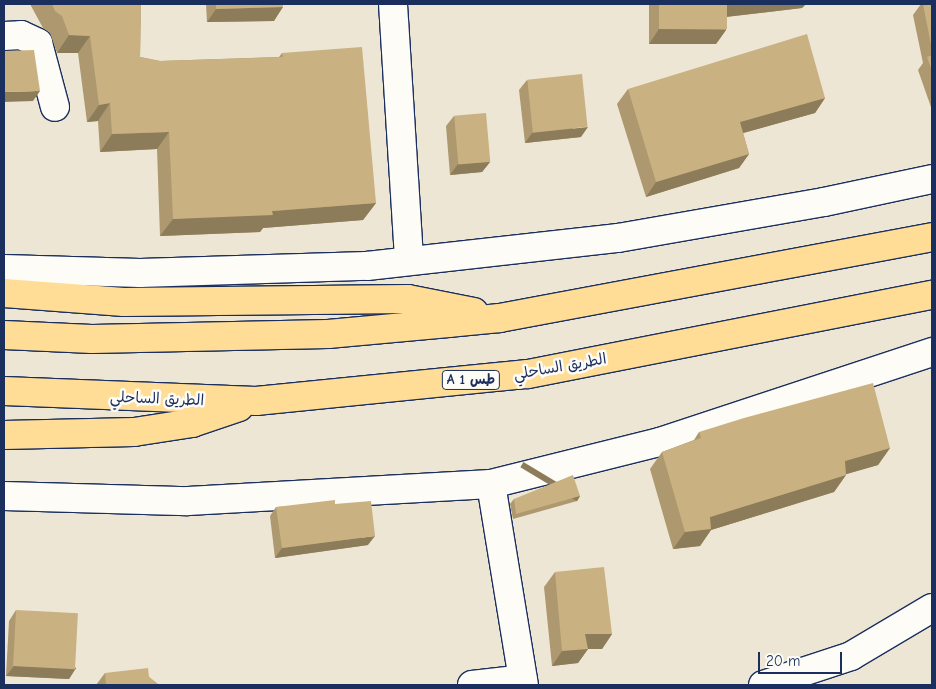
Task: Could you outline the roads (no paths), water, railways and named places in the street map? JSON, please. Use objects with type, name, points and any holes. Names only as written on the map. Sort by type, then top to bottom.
[{"type":"highway","points":[[4,336],[92,339],[328,334],[500,318],[932,237]]},
{"type":"highway","points":[[4,293],[124,302],[408,299],[500,318]]},
{"type":"highway","name":"الطريق الساحلي","points":[[4,391],[256,402],[528,374],[932,295]]},
{"type":"highway","points":[[4,436],[134,432],[192,423],[256,402]]},
{"type":"street","points":[[394,4],[409,261]]},
{"type":"street","points":[[4,36],[21,35],[38,44],[54,107]]},
{"type":"street","points":[[4,269],[192,272],[367,266],[618,238],[824,202],[932,178]]},
{"type":"street","points":[[4,496],[188,501],[491,484],[660,442],[932,352]]},
{"type":"street","points":[[472,685],[524,682],[491,484]]},
{"type":"street","points":[[763,685],[851,656],[932,608]]}]
